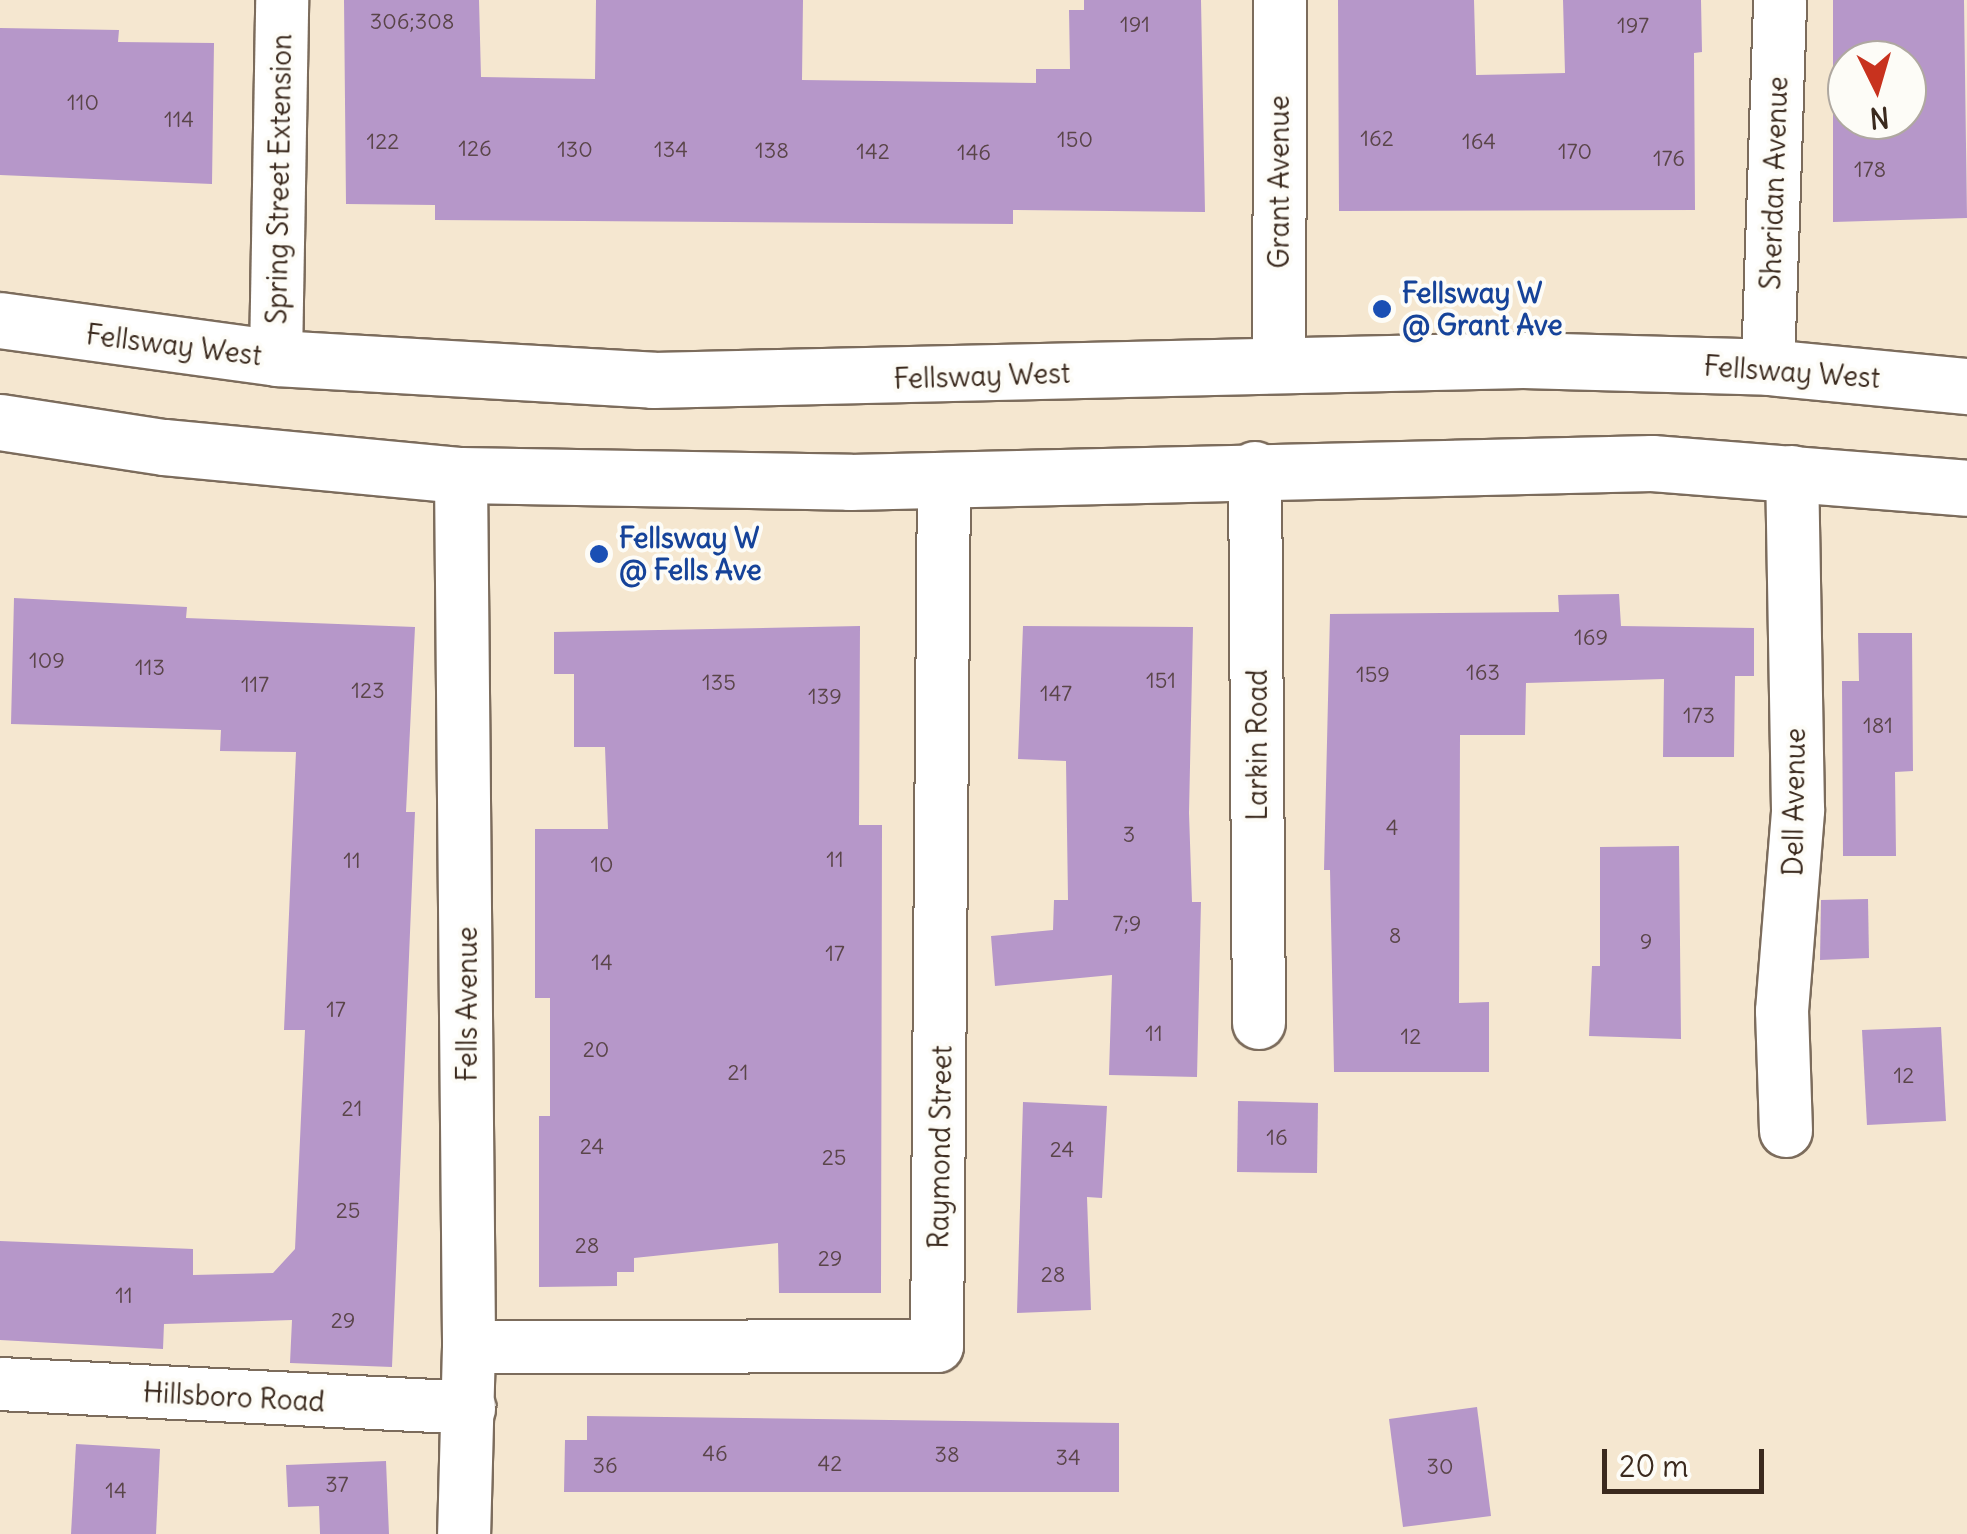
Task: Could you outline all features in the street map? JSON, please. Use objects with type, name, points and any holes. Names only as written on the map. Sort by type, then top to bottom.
[{"type":"main road","name":"Fellsway West","points":[[0,320],[276,358],[671,380],[1523,360],[1768,366],[1967,386]]},
{"type":"main road","points":[[0,422],[164,447],[461,474],[944,480],[1255,468],[1652,463],[1967,488]]},
{"type":"street","name":"Spring Street Extension","points":[[276,358],[282,0]]},
{"type":"street","name":"Grant Avenue","points":[[1279,365],[1280,0]]},
{"type":"street","name":"Sheridan Avenue","points":[[1768,366],[1780,0]]},
{"type":"street","name":"Larkin Road","points":[[1255,468],[1259,1022]]},
{"type":"street","name":"Dell Avenue","points":[[1786,1132],[1782,1012],[1798,810],[1792,472]]},
{"type":"street","name":"Fells Avenue","points":[[461,474],[469,1347],[464,1534]]},
{"type":"street","name":"Raymond Street","points":[[469,1347],[936,1346],[944,480]]},
{"type":"street","name":"Hillsboro Road","points":[[0,1384],[469,1408]]},
{"type":"building","points":[[344,0],[479,0],[481,77],[595,79],[596,0],[803,0],[802,80],[1036,83],[1036,69],[1070,69],[1069,10],[1084,10],[1084,0],[1201,0],[1205,212],[1013,210],[1013,224],[435,220],[435,205],[346,204]]},
{"type":"building","points":[[1338,0],[1474,0],[1476,75],[1565,73],[1563,0],[1701,0],[1702,52],[1694,53],[1695,210],[1339,211]]},
{"type":"building","points":[[1833,0],[1964,0],[1967,218],[1833,222],[1833,140],[1927,140],[1927,40],[1833,40]]},
{"type":"building","points":[[0,28],[119,30],[118,42],[214,43],[212,184],[0,175]]},
{"type":"building","points":[[1619,594],[1621,626],[1754,628],[1754,676],[1735,676],[1734,757],[1663,757],[1664,679],[1526,683],[1525,735],[1460,735],[1459,1003],[1489,1002],[1489,1072],[1334,1072],[1330,870],[1324,870],[1330,614],[1559,612],[1558,595]]},
{"type":"building","points":[[14,598],[187,607],[186,618],[415,627],[406,812],[415,812],[392,1367],[290,1363],[292,1320],[164,1324],[163,1349],[0,1340],[0,1241],[193,1249],[193,1275],[273,1273],[295,1249],[305,1030],[284,1030],[296,752],[220,751],[221,730],[11,724]]},
{"type":"building","points":[[860,626],[859,825],[882,825],[881,1293],[779,1293],[778,1243],[634,1258],[634,1272],[617,1272],[617,1286],[539,1287],[539,1116],[550,1116],[550,998],[535,998],[535,829],[608,829],[605,747],[574,747],[574,674],[554,674],[554,632]]},
{"type":"building","points":[[1023,626],[1193,627],[1189,813],[1192,902],[1201,902],[1197,1077],[1109,1075],[1112,975],[995,986],[991,936],[1053,930],[1054,900],[1068,900],[1066,761],[1018,759]]},
{"type":"building","points":[[1858,633],[1912,633],[1913,771],[1895,772],[1896,856],[1843,856],[1842,681],[1859,681]]},
{"type":"building","points":[[1679,846],[1681,1039],[1589,1036],[1592,966],[1600,966],[1600,847]]},
{"type":"building","points":[[1868,899],[1869,958],[1820,960],[1821,900]]},
{"type":"building","points":[[1941,1027],[1946,1121],[1867,1125],[1862,1030]]},
{"type":"building","points":[[1238,1101],[1318,1103],[1317,1173],[1237,1172]]},
{"type":"building","points":[[1023,1102],[1107,1106],[1102,1198],[1087,1197],[1091,1310],[1017,1313]]},
{"type":"building","points":[[1477,1407],[1491,1516],[1403,1527],[1389,1419]]},
{"type":"building","points":[[587,1416],[1119,1423],[1119,1492],[564,1492],[565,1440],[587,1440]]},
{"type":"building","points":[[76,1444],[160,1449],[156,1534],[71,1534]]},
{"type":"building","points":[[386,1461],[389,1534],[320,1534],[319,1506],[288,1507],[286,1465]]},
{"type":"place","name":"Fellsway W @ Grant Ave","points":[[1382,309]]},
{"type":"place","name":"Fellsway W @ Fells Ave","points":[[599,554]]}]
